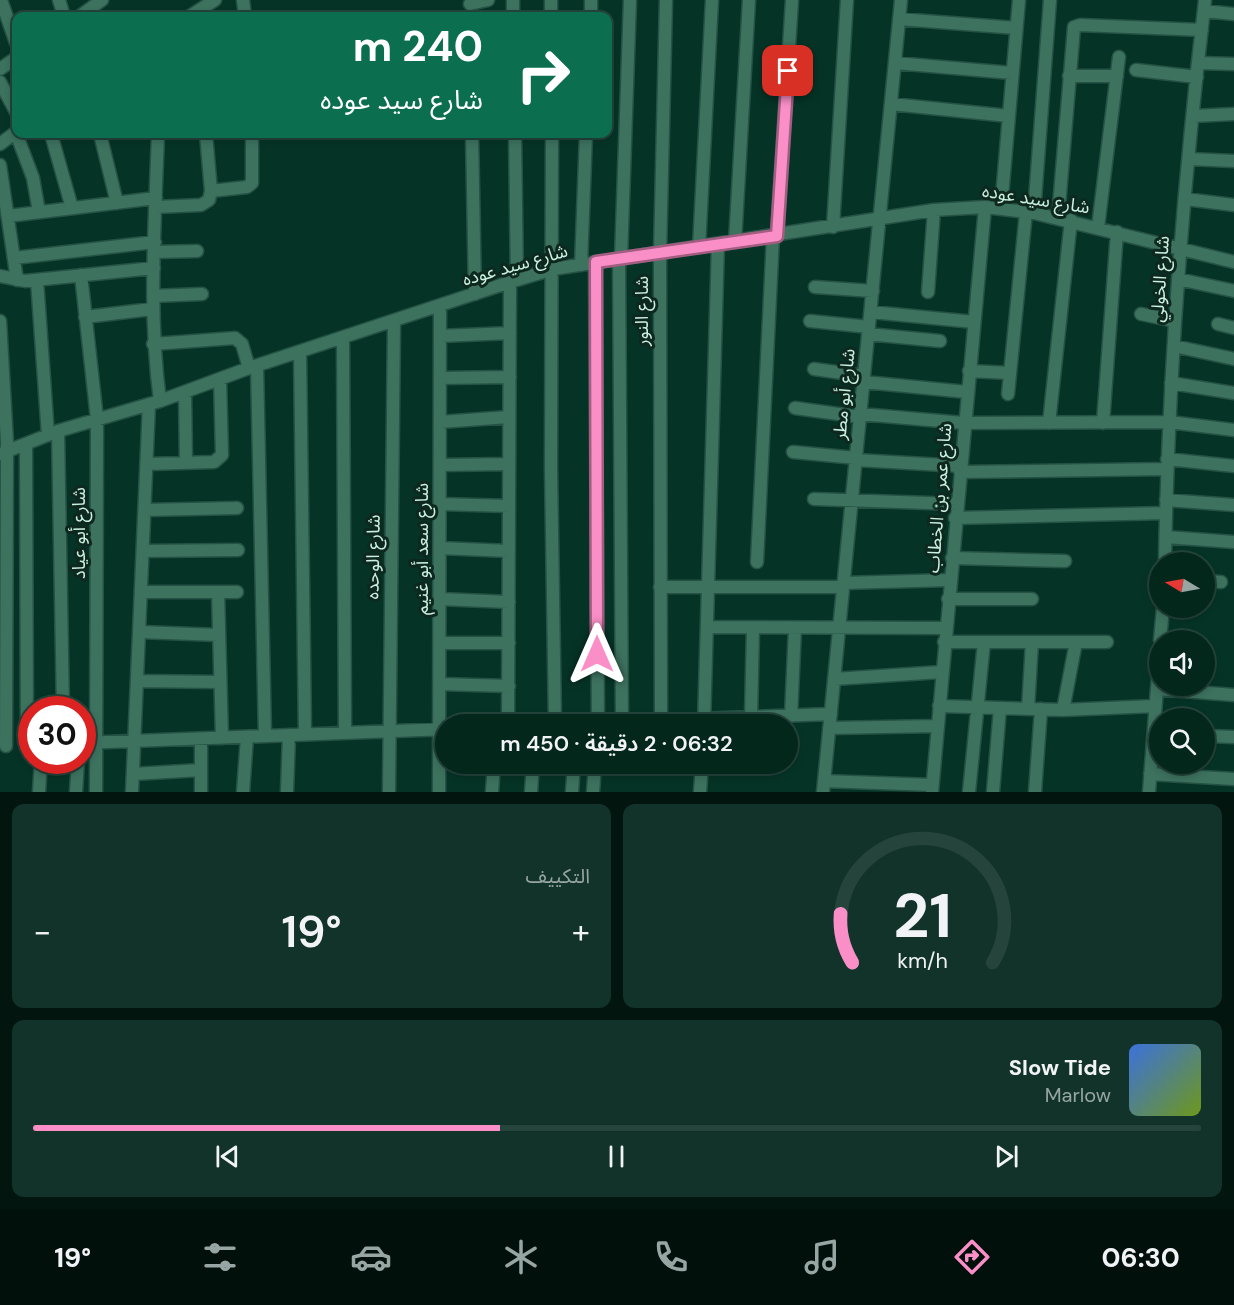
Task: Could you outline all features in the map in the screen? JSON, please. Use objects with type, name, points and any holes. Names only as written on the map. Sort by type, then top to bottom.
[{"type":"street","points":[[1,0],[12,32]]},
{"type":"street","points":[[86,12],[102,0]]},
{"type":"street","points":[[203,12],[214,0]]},
{"type":"street","points":[[470,7],[488,0]]},
{"type":"street","points":[[622,714],[620,259],[630,0]]},
{"type":"street","name":"شارع النور","points":[[661,714],[660,253],[666,0]]},
{"type":"street","points":[[699,247],[712,0]]},
{"type":"street","points":[[735,242],[749,0]]},
{"type":"street","points":[[757,562],[775,236],[792,0]]},
{"type":"street","points":[[833,227],[847,0]]},
{"type":"street","name":"شارع أبو مطر","points":[[823,786],[901,0]]},
{"type":"street","points":[[1001,208],[1018,0]]},
{"type":"street","points":[[1008,394],[1030,213],[1050,0]]},
{"type":"street","points":[[1205,6],[1234,14]]},
{"type":"street","name":"شارع الخولي","points":[[1165,552],[1166,464],[1180,248],[1205,6]]},
{"type":"street","points":[[899,19],[1016,28]]},
{"type":"street","points":[[1049,423],[1064,219],[1069,76],[1073,31],[1078,25],[1202,30]]},
{"type":"street","points":[[1098,227],[1119,57]]},
{"type":"street","points":[[895,63],[1012,73]]},
{"type":"street","points":[[1198,63],[1234,64]]},
{"type":"street","points":[[1136,70],[1197,77]]},
{"type":"street","points":[[1069,76],[1117,76]]},
{"type":"street","points":[[0,82],[12,104]]},
{"type":"street","points":[[891,104],[1009,116]]},
{"type":"street","points":[[1193,116],[1234,114]]},
{"type":"street","points":[[18,138],[33,178],[39,212]]},
{"type":"street","points":[[52,138],[72,208]]},
{"type":"street","points":[[101,138],[117,203]]},
{"type":"street","points":[[132,792],[147,464],[155,403],[152,309],[158,138]]},
{"type":"street","points":[[8,216],[117,203],[156,202],[201,206],[209,200],[211,191],[206,138]]},
{"type":"street","points":[[211,191],[247,187],[252,183],[252,138]]},
{"type":"street","points":[[472,138],[475,294]]},
{"type":"street","points":[[508,714],[509,417],[510,333],[514,281],[515,138]]},
{"type":"street","points":[[552,138],[551,468],[555,714]]},
{"type":"street","points":[[581,265],[586,138]]},
{"type":"street","points":[[1189,159],[1234,160]]},
{"type":"street","points":[[0,165],[17,280]]},
{"type":"street","points":[[1185,199],[1234,205]]},
{"type":"street","name":"شارع سيد عوده","points":[[2,453],[53,433],[155,403],[253,367],[344,339],[514,281],[553,269],[596,262],[934,210],[985,207],[1064,219],[1234,262]]},
{"type":"street","name":"شارع عمر بن الخطاب","points":[[932,789],[951,558],[985,207]]},
{"type":"street","points":[[928,292],[934,210]]},
{"type":"street","points":[[1102,423],[1117,232]]},
{"type":"street","points":[[705,714],[718,244]]},
{"type":"street","points":[[14,258],[155,247],[197,251]]},
{"type":"street","points":[[596,262],[598,714]]},
{"type":"street","points":[[0,276],[17,280],[37,280],[154,268]]},
{"type":"street","name":"شارع أبو عياد","points":[[81,275],[97,419],[98,743],[96,792]]},
{"type":"street","points":[[1178,279],[1234,291]]},
{"type":"street","points":[[37,280],[53,433],[62,696]]},
{"type":"street","points":[[816,287],[873,291]]},
{"type":"street","points":[[153,296],[202,294]]},
{"type":"street","name":"شارع سعد أبو غنيم","points":[[440,306],[439,684],[441,714]]},
{"type":"street","points":[[86,316],[152,309]]},
{"type":"street","points":[[871,312],[974,322]]},
{"type":"street","points":[[1141,314],[1175,321]]},
{"type":"street","points":[[0,321],[7,442],[2,453],[1,747],[18,746]]},
{"type":"street","points":[[810,321],[940,341]]},
{"type":"street","name":"شارع الوحده","points":[[389,792],[394,322]]},
{"type":"street","points":[[1218,324],[1234,327]]},
{"type":"street","points":[[440,336],[510,333]]},
{"type":"street","points":[[153,344],[235,338],[242,344],[253,367],[265,736]]},
{"type":"street","points":[[344,339],[345,733]]},
{"type":"street","points":[[1174,346],[1234,359]]},
{"type":"street","points":[[300,352],[305,734]]},
{"type":"street","points":[[814,369],[864,379],[967,392]]},
{"type":"street","points":[[969,371],[1010,373]]},
{"type":"street","points":[[440,378],[510,377]]},
{"type":"street","points":[[147,464],[214,462],[221,458],[220,379]]},
{"type":"street","points":[[1171,383],[1234,393]]},
{"type":"street","points":[[185,392],[186,463]]},
{"type":"street","points":[[795,408],[860,416],[964,423],[1169,422],[1234,430]]},
{"type":"street","points":[[440,422],[509,417]]},
{"type":"street","points":[[26,444],[29,696]]},
{"type":"street","points":[[793,452],[960,469],[1166,464],[1234,466]]},
{"type":"street","points":[[440,465],[509,464]]},
{"type":"street","points":[[814,499],[957,504]]},
{"type":"street","points":[[440,504],[509,506]]},
{"type":"street","points":[[955,518],[1166,506],[1234,505]]},
{"type":"street","points":[[145,510],[237,508]]},
{"type":"street","points":[[1166,537],[1234,542]]},
{"type":"street","points":[[440,548],[509,551]]},
{"type":"street","points":[[143,551],[238,550]]},
{"type":"street","points":[[951,558],[1065,561]]},
{"type":"street","points":[[660,587],[843,585],[950,580]]},
{"type":"street","points":[[1215,582],[1221,582]]},
{"type":"street","points":[[141,592],[237,592]]},
{"type":"street","points":[[219,592],[222,738]]},
{"type":"street","points":[[948,598],[1032,599]]},
{"type":"street","points":[[440,599],[509,602]]},
{"type":"street","points":[[707,627],[945,628]]},
{"type":"street","points":[[751,714],[753,628]]},
{"type":"street","points":[[791,714],[795,628]]},
{"type":"street","points":[[140,632],[219,635]]},
{"type":"street","points":[[944,642],[1107,642]]},
{"type":"street","points":[[969,792],[984,642]]},
{"type":"street","points":[[1032,642],[1035,792]]},
{"type":"street","points":[[1063,710],[1076,642]]},
{"type":"street","points":[[440,643],[509,643]]},
{"type":"street","points":[[834,679],[941,672]]},
{"type":"street","points":[[138,681],[220,682]]},
{"type":"street","points":[[439,684],[509,686]]},
{"type":"street","points":[[1215,694],[1234,695]]},
{"type":"street","points":[[939,706],[1063,710],[1155,706],[1156,696]]},
{"type":"street","points":[[993,792],[1000,708]]},
{"type":"street","points":[[798,716],[831,714]]},
{"type":"street","points":[[829,728],[937,726]]},
{"type":"street","points":[[98,743],[435,729]]},
{"type":"street","points":[[287,792],[289,735]]},
{"type":"street","points":[[1215,736],[1234,737]]},
{"type":"street","points":[[243,792],[247,737]]},
{"type":"street","points":[[201,739],[201,792]]},
{"type":"street","points":[[133,774],[201,770]]},
{"type":"street","points":[[39,792],[40,774]]},
{"type":"street","points":[[76,792],[77,774]]},
{"type":"street","name":"شارع سعد أبو غنيم","points":[[439,792],[440,774]]},
{"type":"street","points":[[492,792],[493,774]]},
{"type":"street","points":[[531,792],[532,774]]},
{"type":"street","points":[[572,792],[573,774]]},
{"type":"street","points":[[593,792],[594,774]]},
{"type":"street","points":[[700,792],[701,774]]},
{"type":"street","points":[[1149,792],[1150,774],[1234,779]]},
{"type":"street","points":[[823,786],[932,789]]},
{"type":"route","points":[[597,654],[596,262],[777,236],[788,71]]}]
